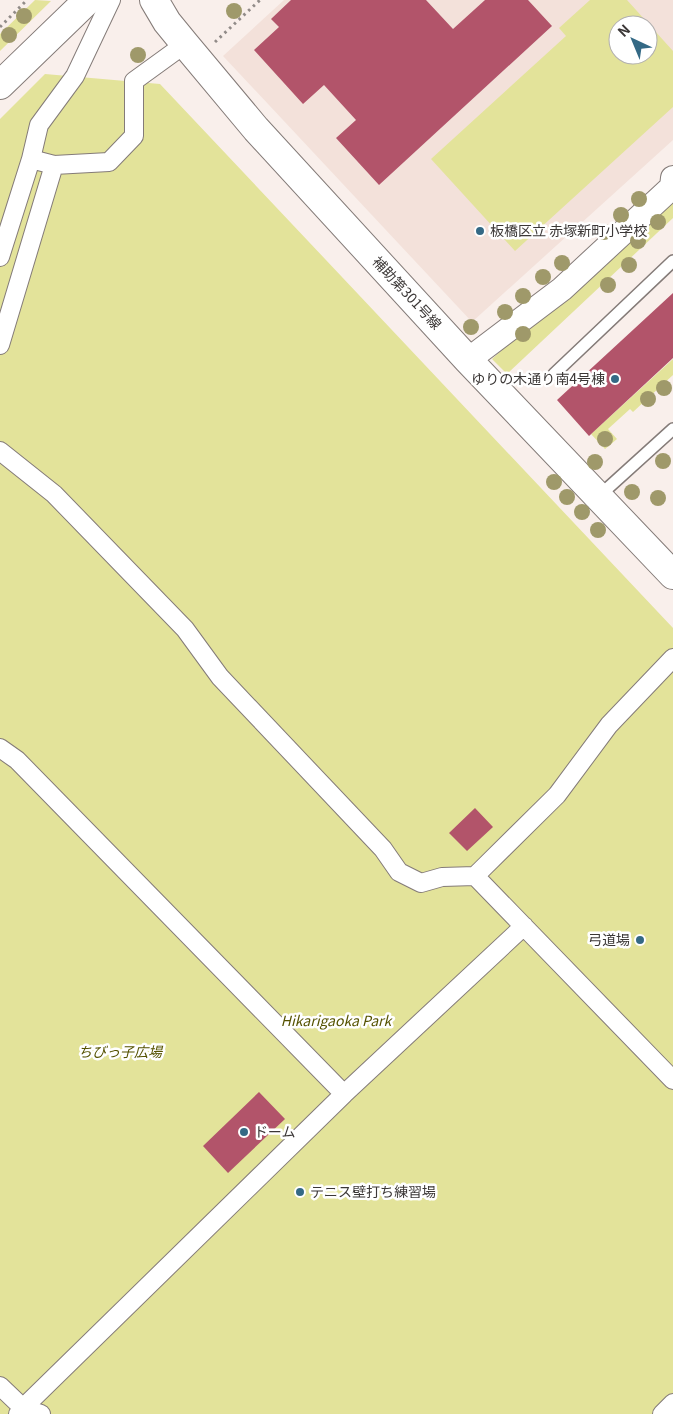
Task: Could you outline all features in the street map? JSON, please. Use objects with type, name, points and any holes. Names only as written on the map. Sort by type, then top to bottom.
[{"type":"street","points":[[0,85],[88,0]]},
{"type":"street","points":[[0,257],[31,159],[39,125],[76,76],[111,0]]},
{"type":"street","name":"補助第301号線","points":[[154,0],[167,22],[263,136],[468,360],[673,575]]},
{"type":"street","points":[[31,159],[54,165],[109,162],[134,136],[134,81],[191,51]]},
{"type":"street","points":[[0,345],[54,165]]},
{"type":"street","points":[[468,360],[562,289],[672,187],[673,178]]},
{"type":"street","points":[[0,451],[54,494],[185,629],[220,677],[383,849],[398,872],[421,883],[442,877],[475,876],[557,795],[608,725],[673,658]]},
{"type":"street","points":[[0,748],[17,760],[344,1094]]},
{"type":"street","points":[[475,876],[673,1080]]},
{"type":"street","points":[[21,1411],[344,1094],[524,926]]},
{"type":"street","points":[[0,1386],[21,1411],[41,1414]]},
{"type":"street","points":[[662,1414],[673,1403]]},
{"type":"lane","points":[[554,374],[673,261]]},
{"type":"lane","points":[[598,497],[673,429]]},
{"type":"path","points":[[0,27],[27,0]]},
{"type":"path","points":[[191,51],[260,0]]},
{"type":"shaded area","name":"板橋区立 赤塚新町小学校","points":[[284,0],[673,0],[673,140],[472,322],[223,56]]},
{"type":"green space","points":[[35,0],[51,1],[0,51],[0,34]]},
{"type":"green space","points":[[590,0],[627,0],[641,15],[608,15],[608,65],[658,65],[658,34],[673,51],[673,107],[515,251],[431,159],[566,36],[559,28]]},
{"type":"green space","name":"Hikarigaoka Park","points":[[45,74],[160,84],[673,628],[673,1414],[0,1414],[0,119]]},
{"type":"green space","points":[[673,192],[673,218],[507,374],[492,359]]},
{"type":"green space","points":[[673,359],[673,375],[633,412],[630,409],[608,429],[617,439],[605,449],[591,434]]},
{"type":"building","points":[[291,0],[426,0],[453,29],[485,0],[528,0],[552,26],[379,185],[336,138],[356,120],[324,85],[303,104],[254,50],[279,27],[271,19]]},
{"type":"building","name":"ゆりの木通り南4号棟","points":[[673,293],[673,358],[589,436],[557,400]]},
{"type":"building","points":[[475,808],[493,827],[467,851],[449,833]]},
{"type":"building","name":"ドーム","points":[[259,1092],[285,1119],[228,1173],[203,1146]]},
{"type":"place","name":"板橋区立 赤塚新町小学校","points":[[480,231]]},
{"type":"place","name":"ゆりの木通り南4号棟","points":[[615,379]]},
{"type":"place","name":"弓道場","points":[[640,940]]},
{"type":"place","name":"ドーム","points":[[244,1132]]},
{"type":"place","name":"テニス壁打ち練習場","points":[[300,1192]]},
{"type":"park label","name":"ちびっ子広場","points":[[120,1052]]}]
